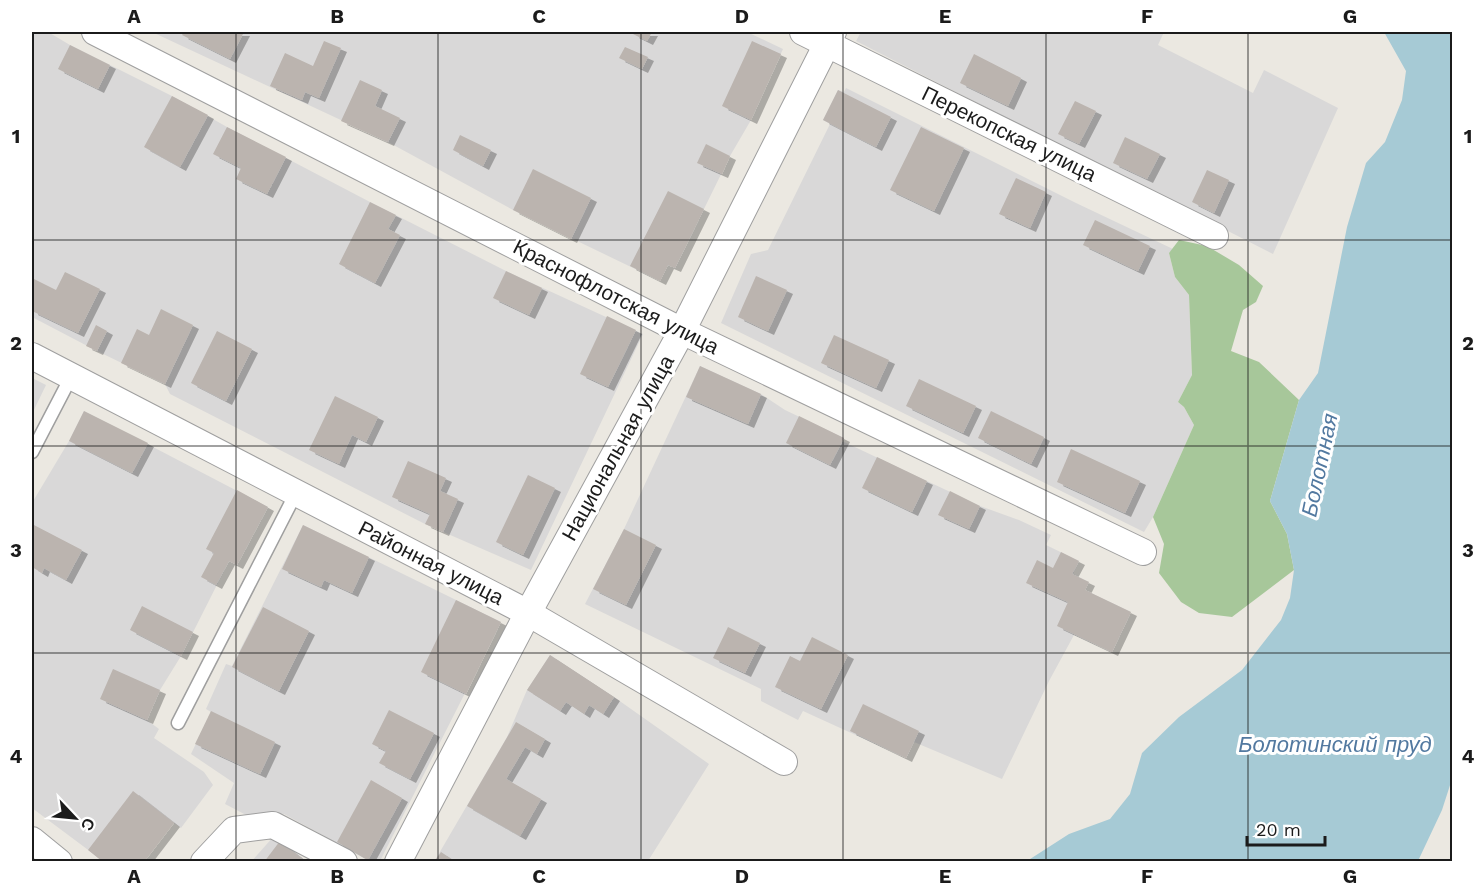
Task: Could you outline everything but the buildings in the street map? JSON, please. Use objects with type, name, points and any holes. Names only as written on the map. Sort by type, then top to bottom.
[{"type":"street","name":"Краснофлотская улица","points":[[95,32],[682,331],[1143,552]]},
{"type":"street","name":"Перекопская улица","points":[[803,32],[830,38],[1215,236]]},
{"type":"street","name":"Национальная улица","points":[[398,861],[528,613],[682,331],[830,38]]},
{"type":"street","name":"Районная улица","points":[[32,356],[528,613],[784,762]]},
{"type":"street","points":[[204,861],[234,830],[273,825],[344,861]]},
{"type":"street","points":[[32,840],[59,861]]},
{"type":"lane","points":[[32,452],[71,377]]},
{"type":"lane","points":[[178,723],[296,493]]},
{"type":"shaded area","points":[[32,32],[48,32],[370,202],[506,271],[643,334],[531,570],[425,524],[170,394],[165,384],[32,317]]},
{"type":"shaded area","points":[[152,32],[747,32],[783,49],[751,120],[730,156],[675,268],[668,265],[660,281],[513,210],[388,142]]},
{"type":"shaded area","points":[[861,32],[1164,32],[1158,45],[1253,93],[1264,70],[1338,108],[1273,254],[856,41]]},
{"type":"shaded area","points":[[846,88],[1173,249],[1169,253],[1175,277],[1189,295],[1192,375],[1178,402],[1184,407],[1194,425],[1153,517],[1144,532],[721,323],[751,254],[768,250],[830,124],[823,120],[838,90],[844,92]]},
{"type":"shaded area","points":[[700,366],[761,394],[785,410],[844,438],[842,441],[980,506],[1051,535],[1046,545],[1079,561],[1073,574],[1089,582],[1085,590],[1131,612],[1112,652],[1074,635],[1002,779],[914,742],[906,758],[803,711],[798,720],[761,701],[761,689],[585,604],[624,529]]},
{"type":"shaded area","points":[[32,378],[46,385],[32,414]]},
{"type":"shaded area","points":[[84,411],[268,507],[237,565],[229,561],[181,656],[160,690],[147,720],[159,729],[154,738],[204,772],[213,785],[181,828],[174,823],[103,861],[32,808],[32,503]]},
{"type":"shaded area","points":[[303,525],[501,622],[380,861],[368,860],[284,814],[250,817],[225,804],[234,783],[191,754],[211,712],[206,709],[226,664],[232,666]]},
{"type":"shaded area","points":[[550,655],[709,764],[648,861],[434,862],[507,737],[527,690]]},
{"type":"shaded area","points":[[274,836],[306,861],[251,862]]},
{"type":"green space","points":[[1179,240],[1207,246],[1239,265],[1263,286],[1256,302],[1243,310],[1231,351],[1259,362],[1299,400],[1270,501],[1287,534],[1294,570],[1232,617],[1199,613],[1181,602],[1159,573],[1164,544],[1153,517],[1194,425],[1184,407],[1178,402],[1192,375],[1189,295],[1175,277],[1169,253]]},
{"type":"water","name":"Болотинский пруд","points":[[1384,32],[1452,32],[1452,779],[1442,810],[1418,861],[1027,861],[1069,834],[1110,819],[1130,794],[1142,753],[1179,717],[1242,670],[1281,620],[1290,598],[1294,570],[1287,534],[1270,501],[1299,400],[1318,373],[1347,227],[1366,163],[1385,142],[1402,100],[1406,71]]},
{"type":"water label","name":"Болотная","points":[[1319,465]]}]
